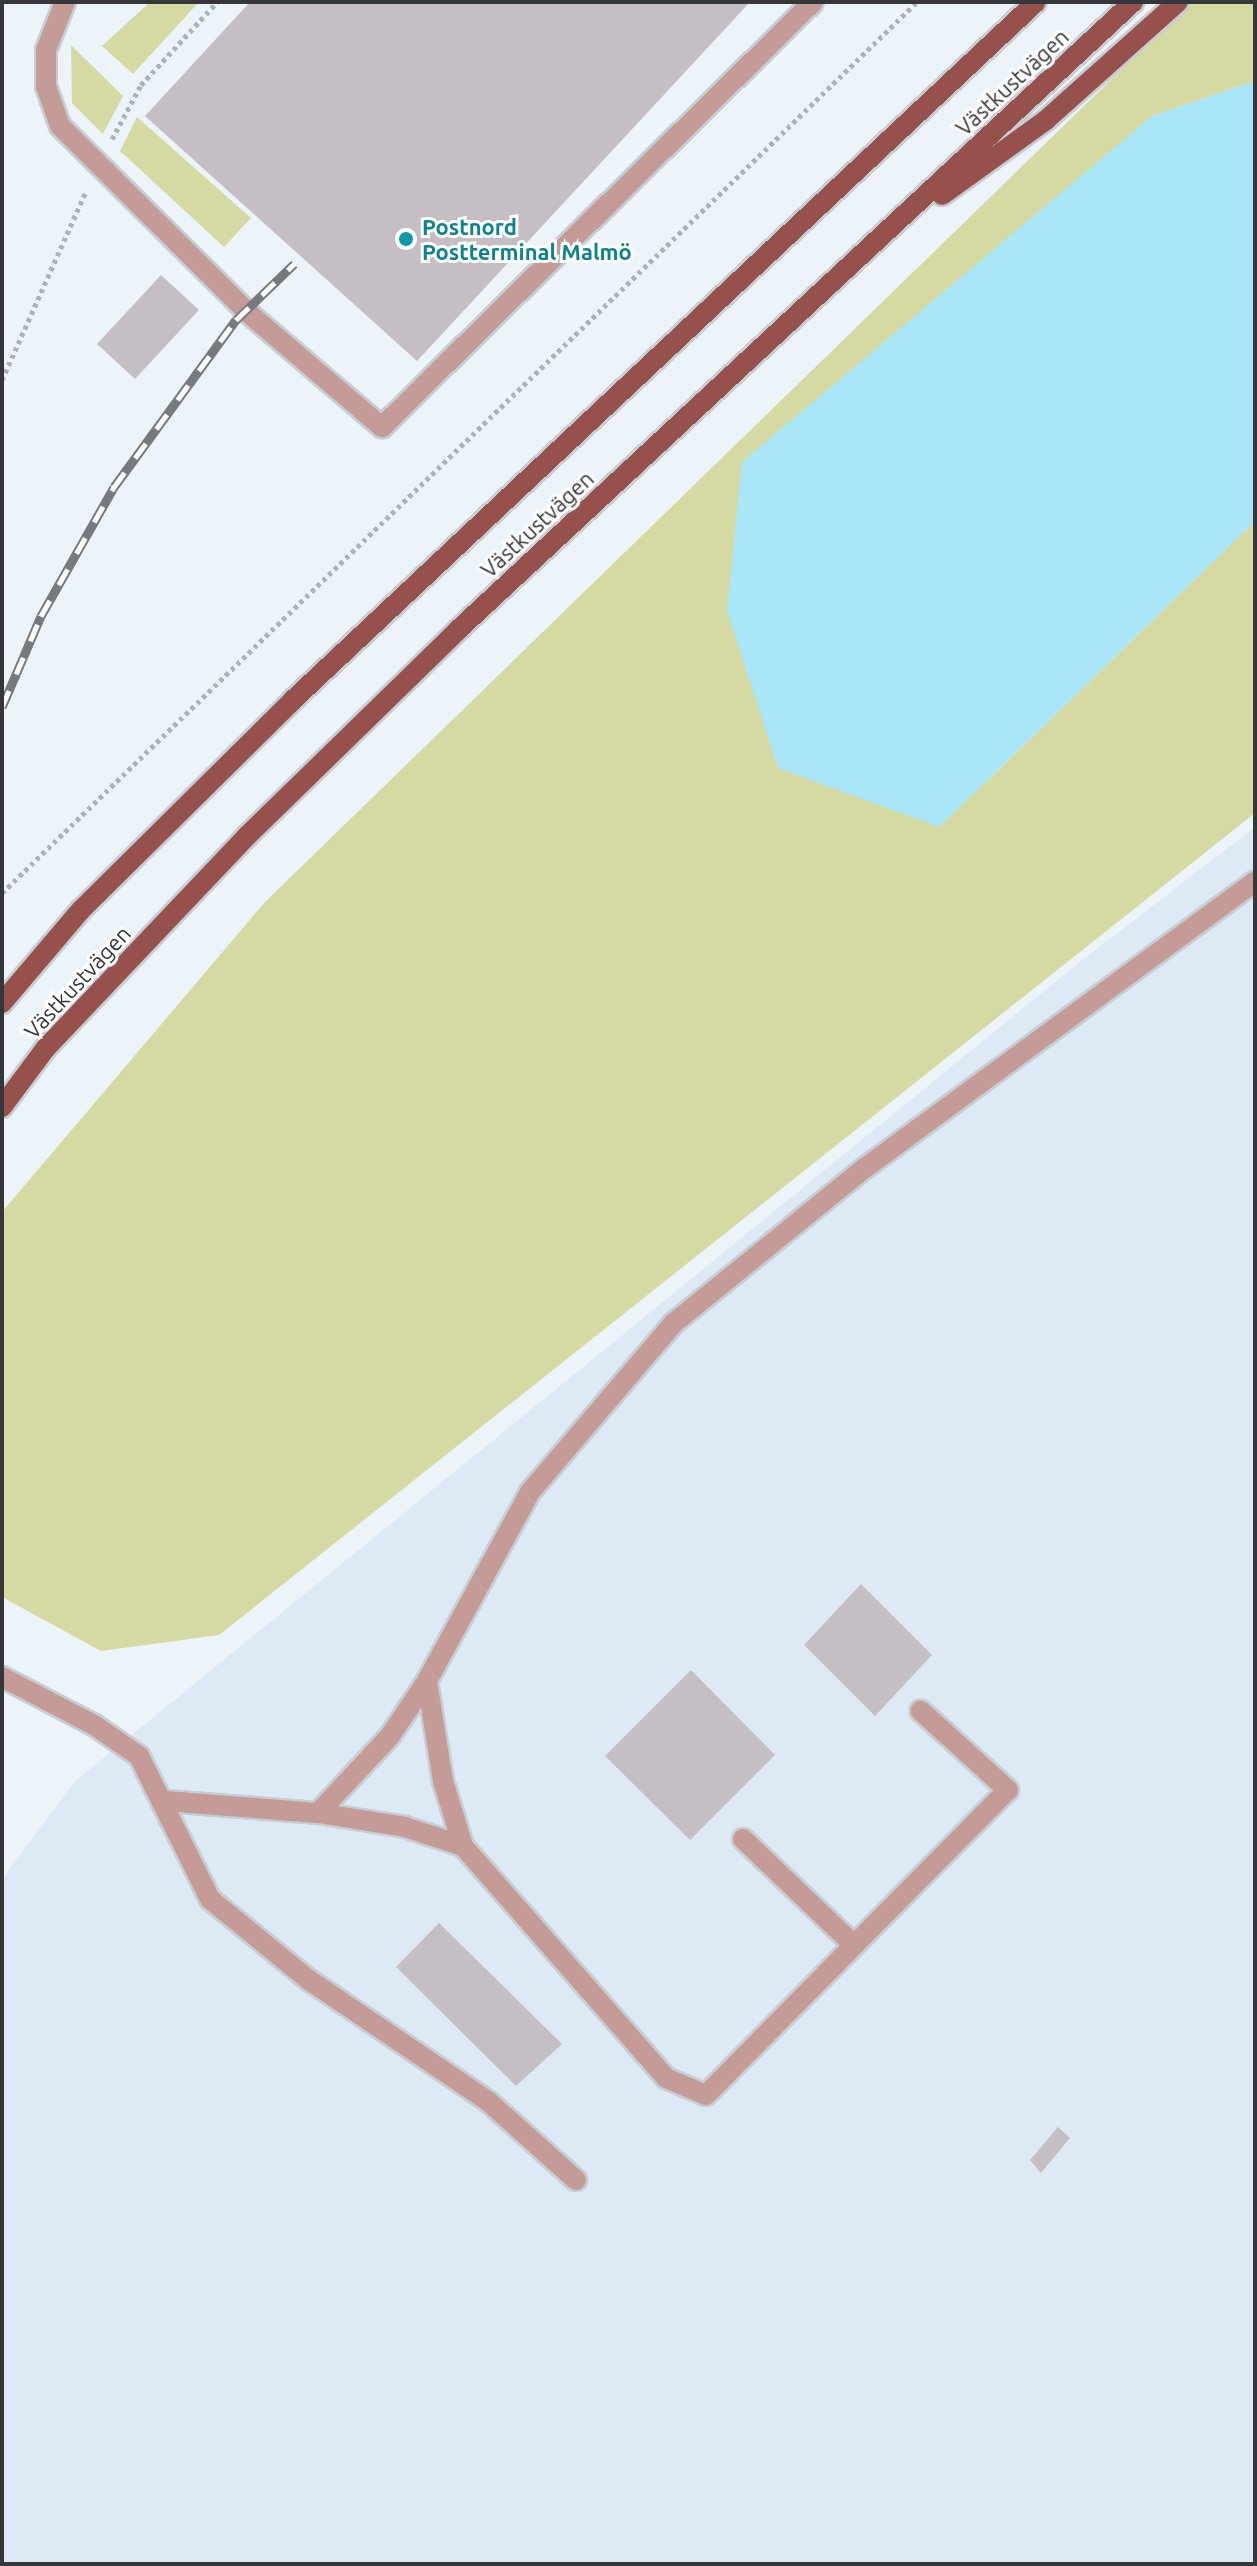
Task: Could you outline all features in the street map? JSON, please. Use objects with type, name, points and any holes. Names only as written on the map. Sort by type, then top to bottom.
[{"type":"main road","points":[[878,148],[1018,2]]},
{"type":"main road","name":"Västkustvägen","points":[[2,1003],[81,910],[293,700],[1036,2]]},
{"type":"main road","name":"Västkustvägen","points":[[2,1107],[45,1049],[247,836],[459,629],[1133,2]]},
{"type":"main road","points":[[877,242],[1046,120],[1178,2]]},
{"type":"street","points":[[65,2],[46,50],[46,86],[60,126],[211,278],[382,427],[813,2]]},
{"type":"street","points":[[318,1813],[390,1736],[427,1681],[530,1492],[674,1323],[865,1168],[1255,882]]},
{"type":"street","points":[[2,1677],[139,1756],[166,1801],[174,1834],[210,1899],[309,1980],[489,2102],[576,2180]]},
{"type":"street","points":[[427,1681],[443,1781],[463,1846],[666,2078],[706,2095],[1008,1790],[921,1711]]},
{"type":"street","points":[[166,1801],[318,1813],[405,1827],[463,1846]]},
{"type":"street","points":[[743,1839],[854,1945]]},
{"type":"path","points":[[2,893],[917,2]]},
{"type":"shaded area","points":[[1255,827],[1255,2564],[2,2564],[2,1879],[74,1782],[1081,961]]},
{"type":"green space","points":[[150,2],[199,2],[133,74],[102,46]]},
{"type":"green space","points":[[1191,2],[1255,2],[1255,81],[1152,116],[939,827],[1255,521],[1255,813],[219,1635],[101,1651],[2,1597],[2,1212],[265,902]]},
{"type":"green space","points":[[71,45],[123,96],[103,134],[72,103]]},
{"type":"green space","points":[[137,117],[251,218],[224,247],[120,151]]},
{"type":"water","points":[[1255,81],[1255,521],[939,827],[778,768],[727,611],[742,462],[1152,116]]},
{"type":"building","name":"Postnord Postterminal Malmö","points":[[250,2],[750,2],[417,361],[145,116]]},
{"type":"building","points":[[161,275],[199,310],[135,379],[97,344]]},
{"type":"building","points":[[861,1584],[932,1655],[875,1716],[804,1645]]},
{"type":"building","points":[[691,1670],[775,1755],[690,1840],[605,1756]]},
{"type":"building","points":[[439,1923],[562,2044],[516,2086],[396,1967]]},
{"type":"building","points":[[1058,2127],[1070,2138],[1041,2173],[1030,2160]]},
{"type":"railway","points":[[2,707],[41,616],[114,487],[236,320],[294,264]]},
{"type":"place","name":"Postnord Postterminal Malmö","points":[[406,239]]}]
